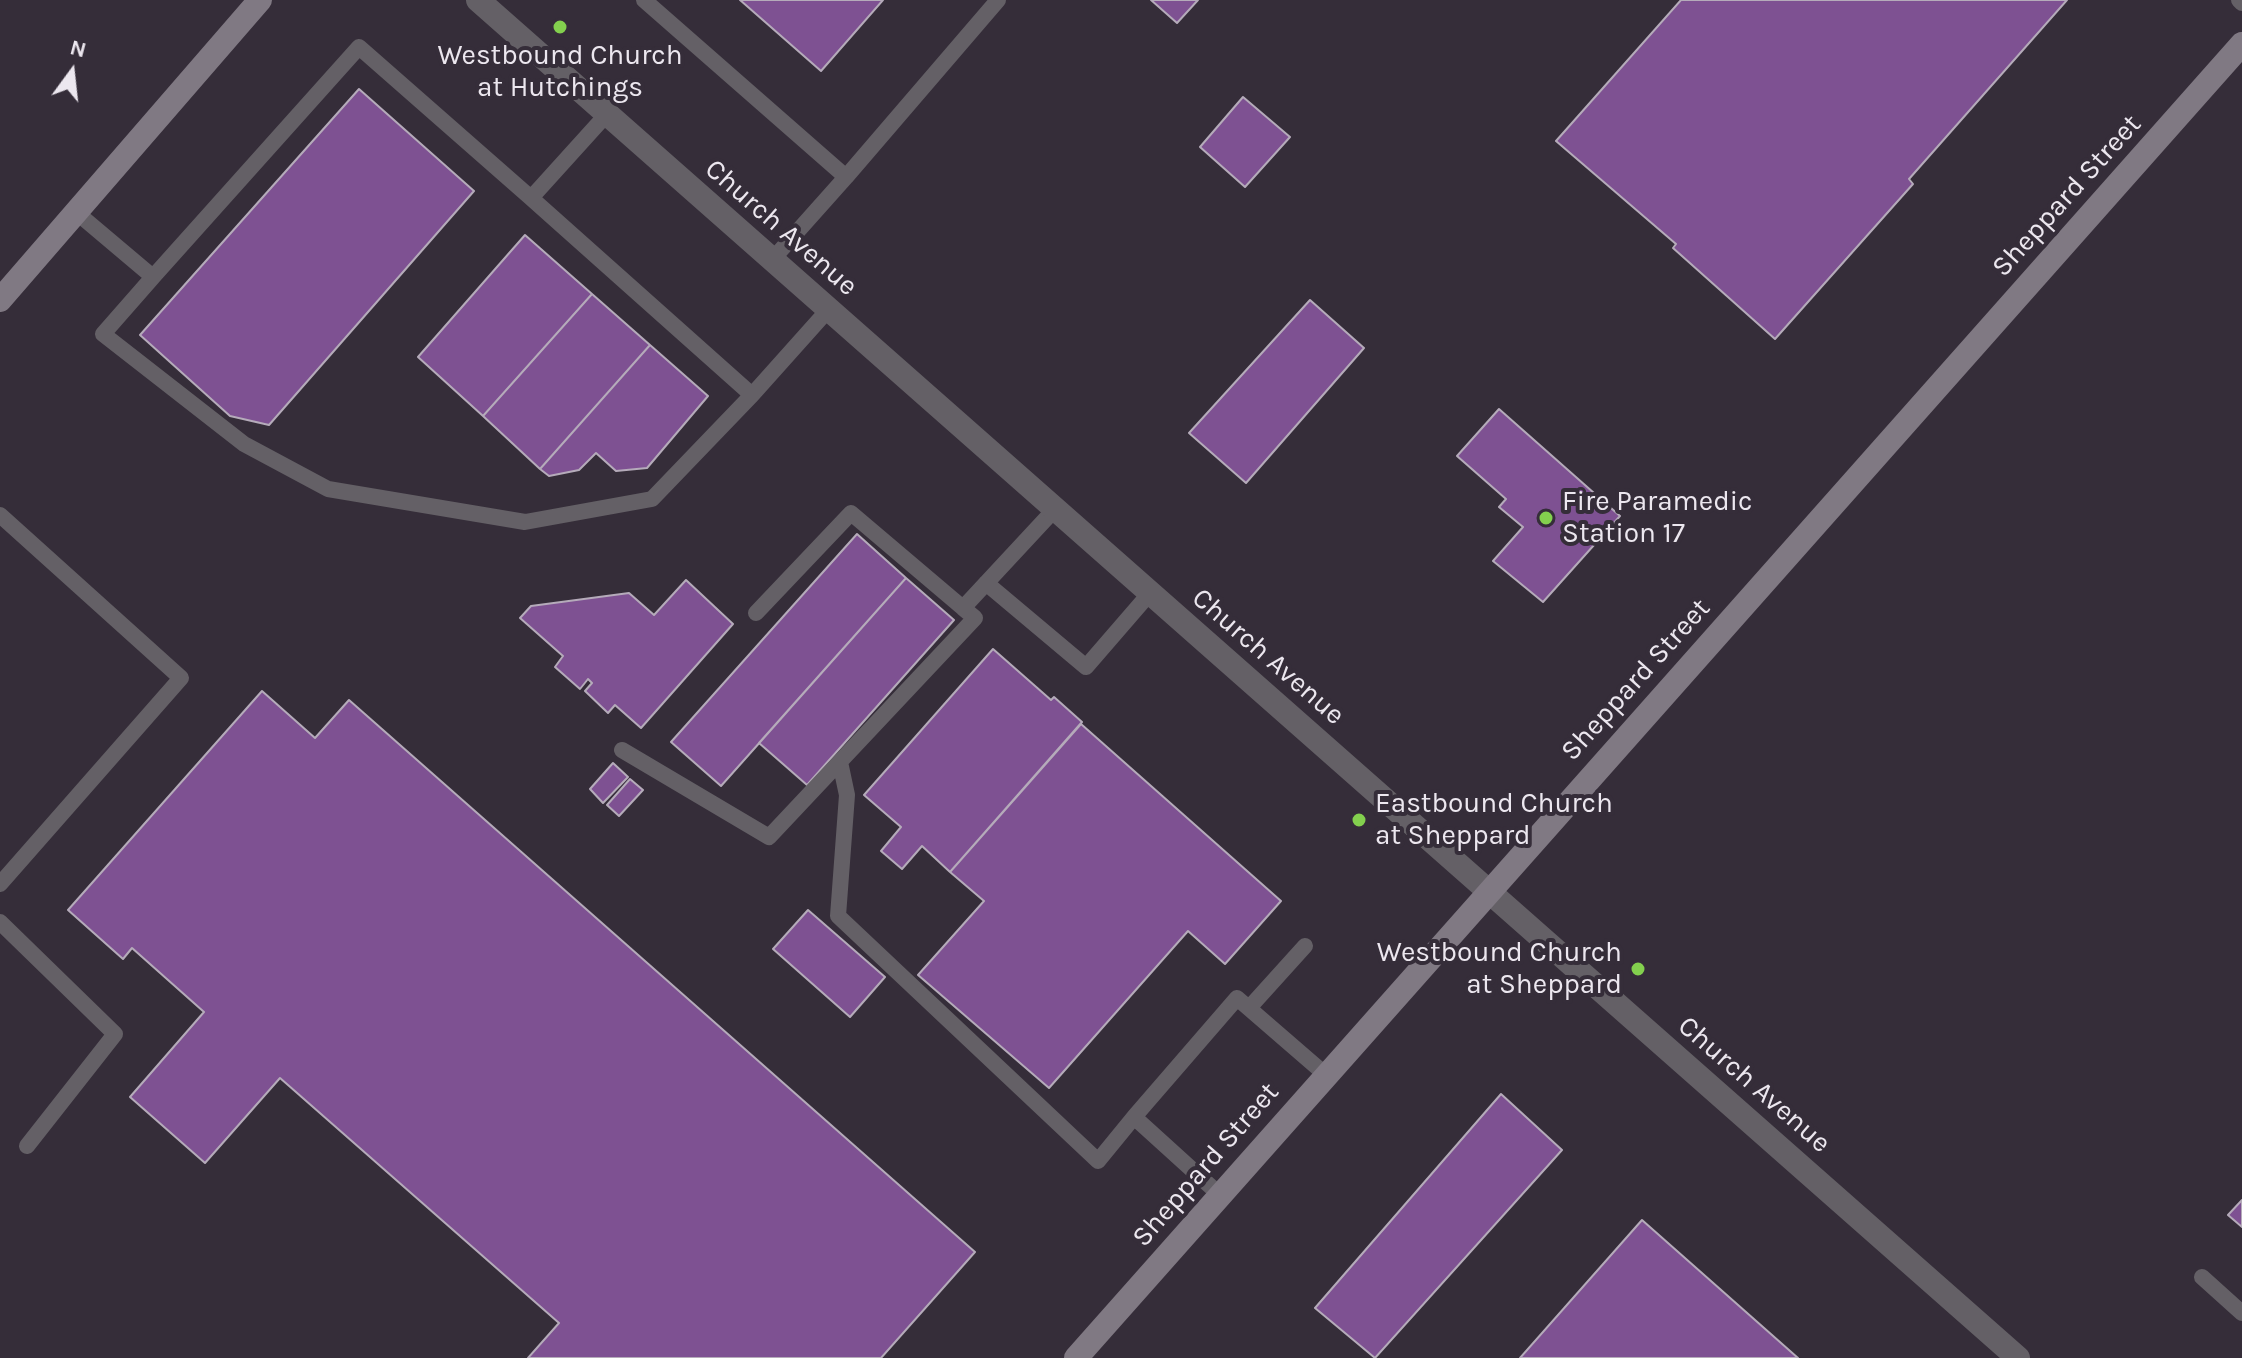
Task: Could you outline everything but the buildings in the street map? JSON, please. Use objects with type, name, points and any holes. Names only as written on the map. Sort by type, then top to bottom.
[{"type":"street","points":[[0,300],[260,0]]},
{"type":"street","name":"Church Avenue","points":[[478,0],[2018,1358]]},
{"type":"street","name":"Sheppard Street","points":[[1076,1358],[2242,44]]},
{"type":"lane","points":[[644,0],[846,177]]},
{"type":"lane","points":[[772,260],[998,0]]},
{"type":"lane","points":[[752,395],[359,47],[103,334],[244,444],[328,489],[525,522],[652,499],[752,395],[828,310]]},
{"type":"lane","points":[[531,198],[607,114]]},
{"type":"lane","points":[[76,212],[153,277]]},
{"type":"lane","points":[[963,608],[1055,509]]},
{"type":"lane","points":[[622,750],[769,837],[975,618],[851,513],[756,613]]},
{"type":"lane","points":[[0,515],[181,678],[0,884]]},
{"type":"lane","points":[[986,583],[1086,667],[1150,593]]},
{"type":"lane","points":[[840,762],[847,795],[838,916],[1098,1161],[1237,998],[1326,1075]]},
{"type":"lane","points":[[0,922],[115,1034],[27,1146]]},
{"type":"lane","points":[[1249,1008],[1305,946]]},
{"type":"lane","points":[[1134,1117],[1220,1195]]},
{"type":"lane","points":[[2202,1277],[2242,1313]]},
{"type":"place","name":"Westbound Church at Hutchings","points":[[560,27]]},
{"type":"place","name":"Fire Paramedic Station 17","points":[[1546,518]]},
{"type":"place","name":"Eastbound Church at Sheppard","points":[[1359,820]]},
{"type":"place","name":"Westbound Church at Sheppard","points":[[1638,969]]}]
